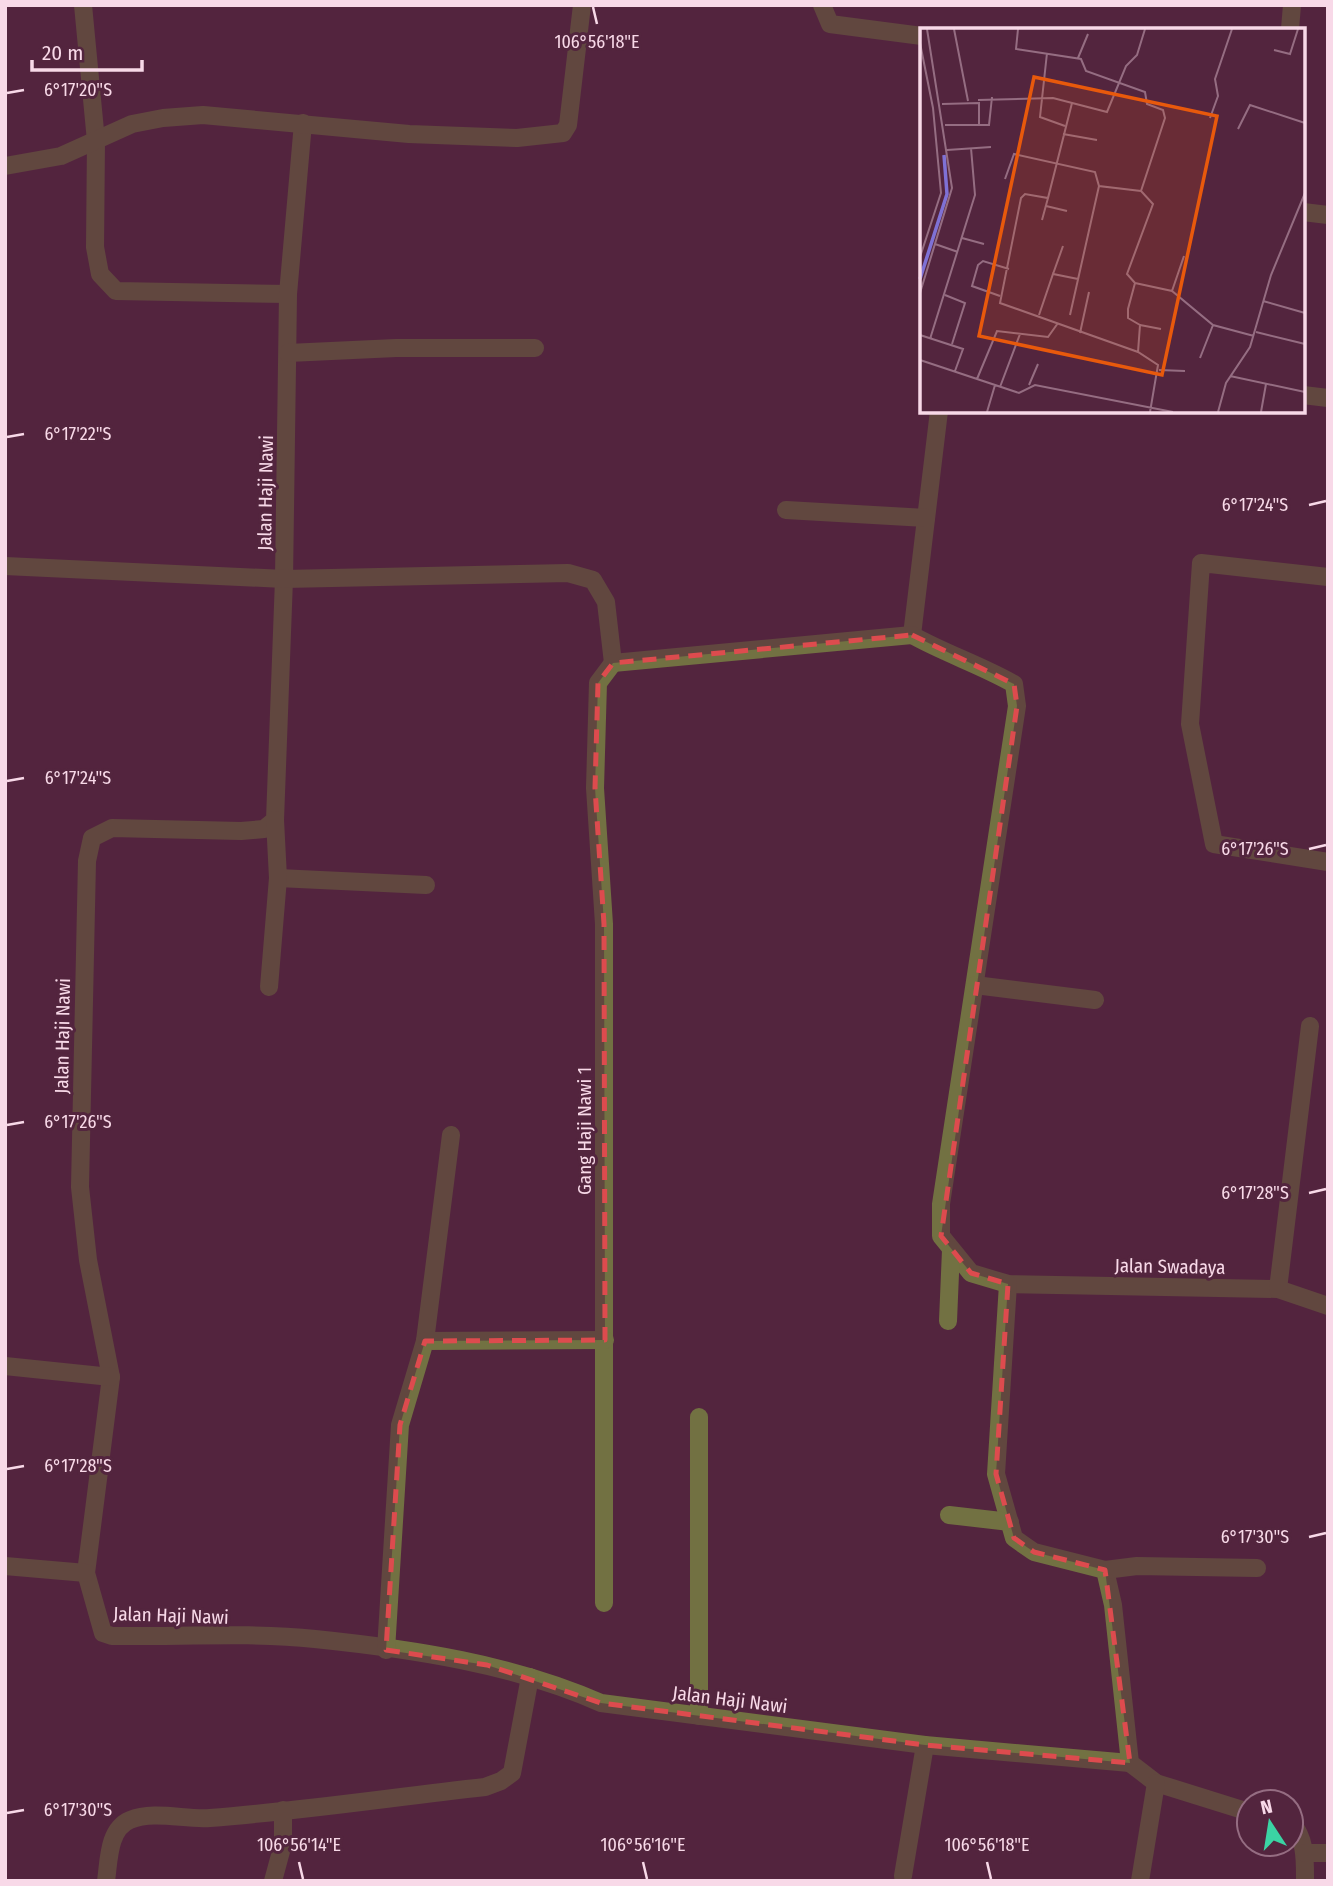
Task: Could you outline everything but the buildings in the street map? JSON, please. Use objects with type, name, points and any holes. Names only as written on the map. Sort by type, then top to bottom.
[{"type":"street","points":[[83,5],[96,141],[97,261],[100,274],[116,291],[288,294]]},
{"type":"street","points":[[5,166],[61,156],[132,124],[163,118],[203,116],[408,134],[517,138],[553,136],[563,133],[568,125],[582,5]]},
{"type":"street","points":[[822,5],[830,24],[920,36]]},
{"type":"street","points":[[1290,28],[1292,5]]},
{"type":"street","name":"Jalan Haji Nawi","points":[[303,123],[288,294],[285,579],[275,820],[264,829],[241,831],[112,828],[92,838],[87,861],[80,1187],[88,1260],[111,1377],[86,1573],[97,1623],[103,1633],[112,1636],[314,1639],[487,1665],[562,1686],[601,1703],[925,1745],[1130,1763]]},
{"type":"street","points":[[1305,212],[1328,215]]},
{"type":"street","points":[[288,352],[396,348],[535,348]]},
{"type":"street","points":[[1305,395],[1328,398]]},
{"type":"street","points":[[912,635],[939,413]]},
{"type":"street","points":[[786,510],[926,518]]},
{"type":"street","points":[[1328,577],[1201,563],[1190,724],[1214,844],[1328,862]]},
{"type":"street","points":[[5,566],[285,579],[568,573],[593,580],[606,602],[613,663],[912,635],[940,651],[983,666],[1014,684],[1017,706],[942,1204],[941,1236],[951,1250],[948,1321]]},
{"type":"street","name":"Gang Haji Nawi 1","points":[[604,1603],[604,924],[595,788],[598,683],[613,663]]},
{"type":"street","points":[[270,987],[278,878],[275,820]]},
{"type":"street","points":[[278,878],[426,885]]},
{"type":"street","points":[[975,985],[1095,1000]]},
{"type":"street","points":[[1278,1289],[1310,1026]]},
{"type":"street","points":[[386,1650],[400,1425],[425,1341],[452,1135]]},
{"type":"street","name":"Jalan Swadaya","points":[[951,1250],[971,1273],[1008,1284],[1278,1289],[1328,1306]]},
{"type":"street","points":[[1008,1284],[996,1474],[1014,1538],[1034,1552],[1105,1570],[1137,1566],[1257,1568]]},
{"type":"street","points":[[425,1341],[605,1340]]},
{"type":"street","points":[[5,1366],[111,1377]]},
{"type":"street","points":[[699,1418],[699,1716]]},
{"type":"street","points":[[949,1515],[1010,1522]]},
{"type":"street","points":[[5,1566],[86,1573]]},
{"type":"street","points":[[1105,1570],[1114,1605],[1130,1763],[1156,1783],[1235,1808]]},
{"type":"street","points":[[106,1881],[113,1839],[119,1827],[130,1820],[146,1816],[207,1818],[485,1787],[502,1781],[512,1773],[530,1677]]},
{"type":"street","points":[[903,1876],[925,1745]]},
{"type":"street","points":[[1140,1881],[1156,1783]]},
{"type":"street","points":[[273,1881],[283,1844],[283,1810]]},
{"type":"street","points":[[1305,1853],[1328,1853]]},
{"type":"street","points":[[1305,1858],[1305,1881]]},
{"type":"highlighted area","points":[[912,635],[1014,684],[1017,706],[941,1236],[971,1273],[1008,1284],[996,1474],[1014,1538],[1034,1552],[1105,1570],[1130,1763],[925,1745],[601,1703],[487,1665],[386,1650],[400,1425],[425,1341],[605,1340],[604,924],[595,788],[598,683],[613,663]]}]
